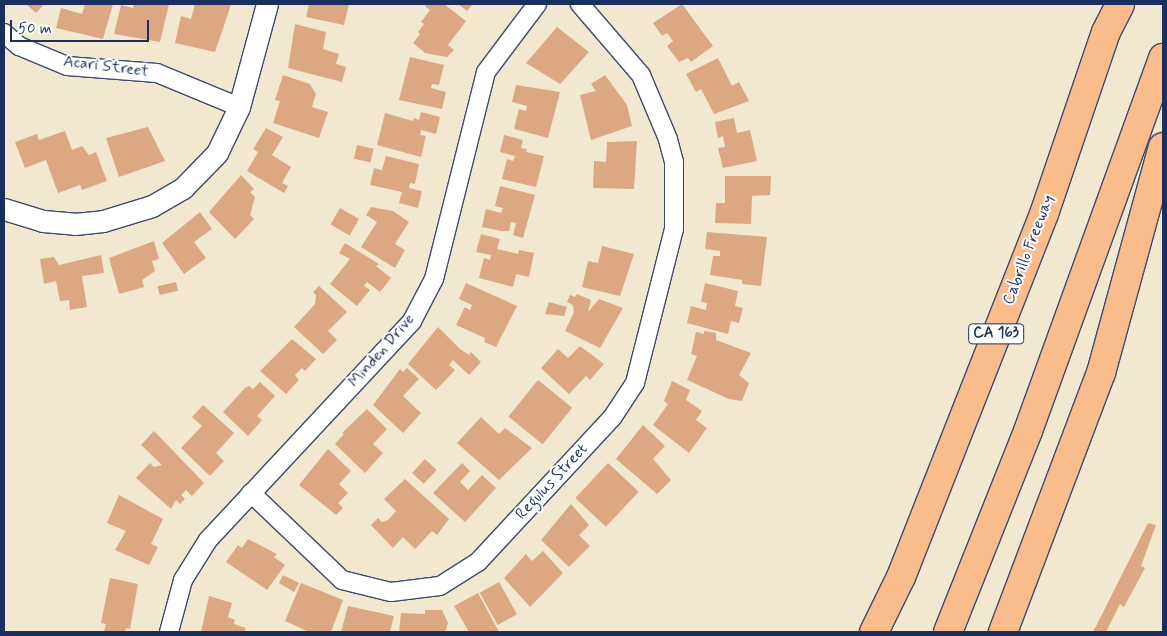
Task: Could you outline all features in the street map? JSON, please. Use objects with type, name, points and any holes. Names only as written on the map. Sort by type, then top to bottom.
[{"type":"highway","name":"Cabrillo Freeway","points":[[874,632],[901,577],[1044,214],[1106,32],[1120,4]]},
{"type":"highway","points":[[948,632],[1028,431],[1163,58]]},
{"type":"highway","points":[[1003,632],[1102,373],[1163,147]]},
{"type":"street","points":[[4,209],[44,221],[75,224],[103,221],[152,206],[183,188],[217,153],[238,108],[266,4]]},
{"type":"street","name":"Minden Drive","points":[[170,632],[183,580],[208,540],[412,321],[434,279],[486,72],[537,4]]},
{"type":"street","name":"Regulus Street","points":[[251,494],[342,580],[390,592],[440,586],[478,562],[612,418],[635,383],[674,230],[674,162],[668,139],[641,75],[580,4]]},
{"type":"street","name":"Acari Street","points":[[4,33],[19,46],[67,66],[157,74],[238,108]]},
{"type":"building","points":[[26,4],[44,4],[36,13]]},
{"type":"building","points":[[85,4],[113,4],[103,39],[56,28],[61,8],[82,14]]},
{"type":"building","points":[[134,4],[169,4],[160,42],[114,34],[121,5],[133,8]]},
{"type":"building","points":[[195,4],[231,5],[215,52],[175,43],[181,16],[191,19]]},
{"type":"building","points":[[309,4],[349,4],[344,25],[306,17]]},
{"type":"building","points":[[427,4],[444,4],[466,21],[448,45],[454,50],[447,57],[425,53],[413,43],[420,34],[418,32],[424,24],[421,22],[430,10],[425,6]]},
{"type":"building","points":[[458,4],[473,4],[467,11]]},
{"type":"building","points":[[682,4],[713,46],[691,62],[688,58],[679,62],[667,46],[673,41],[667,33],[662,36],[653,23]]},
{"type":"building","points":[[295,24],[326,32],[323,49],[339,54],[336,64],[346,67],[342,82],[288,68]]},
{"type":"building","points":[[557,27],[589,52],[560,84],[526,63]]},
{"type":"building","points":[[410,57],[444,65],[439,85],[432,84],[431,88],[446,92],[442,109],[399,100]]},
{"type":"building","points":[[718,58],[732,86],[739,82],[749,101],[714,114],[701,89],[696,92],[686,74]]},
{"type":"building","points":[[283,75],[310,84],[316,94],[312,107],[328,112],[319,138],[273,123],[280,101],[275,100]]},
{"type":"building","points":[[605,75],[627,105],[632,126],[591,140],[580,95],[596,91],[591,84]]},
{"type":"building","points":[[516,85],[560,92],[548,138],[514,129],[519,109],[526,111],[527,106],[512,102]]},
{"type":"building","points":[[421,112],[440,117],[436,134],[421,130],[420,135],[426,136],[421,157],[377,145],[385,113],[413,121],[414,118],[419,120]]},
{"type":"building","points":[[734,118],[737,133],[750,130],[757,161],[723,168],[718,148],[725,147],[723,136],[718,138],[715,122]]},
{"type":"building","points":[[148,127],[165,161],[119,177],[106,138]]},
{"type":"building","points":[[266,128],[283,137],[272,155],[291,167],[282,183],[288,186],[284,193],[247,171],[258,152],[253,149]]},
{"type":"building","points":[[65,131],[72,150],[82,146],[89,155],[96,152],[107,181],[82,190],[80,185],[58,193],[46,160],[25,168],[15,142],[37,134],[39,140]]},
{"type":"building","points":[[504,135],[523,140],[521,148],[527,149],[526,152],[544,156],[536,187],[502,179],[507,159],[513,161],[515,156],[500,152]]},
{"type":"building","points":[[637,141],[634,189],[593,188],[594,161],[606,162],[607,142]]},
{"type":"building","points":[[357,145],[374,149],[370,162],[354,159]]},
{"type":"building","points":[[386,156],[419,164],[415,184],[410,183],[409,188],[422,191],[418,208],[399,203],[402,192],[370,185],[374,168],[382,170]]},
{"type":"building","points":[[241,175],[254,189],[250,192],[255,197],[250,215],[254,219],[235,239],[209,212]]},
{"type":"building","points":[[725,176],[771,176],[770,195],[752,196],[751,224],[715,223],[716,203],[725,203]]},
{"type":"building","points":[[500,186],[535,195],[523,238],[513,235],[516,223],[511,222],[509,231],[482,227],[486,209],[501,213],[503,208],[495,206]]},
{"type":"building","points":[[371,207],[393,211],[409,222],[395,244],[405,250],[395,268],[361,247],[377,222],[366,215]]},
{"type":"building","points":[[340,208],[359,219],[350,235],[330,224]]},
{"type":"building","points":[[200,212],[212,229],[194,242],[206,258],[184,274],[162,243]]},
{"type":"building","points":[[707,232],[767,237],[761,286],[742,284],[742,280],[710,275],[713,256],[720,256],[720,251],[705,249]]},
{"type":"building","points":[[481,234],[500,239],[497,249],[518,254],[519,250],[534,253],[529,277],[516,274],[513,287],[479,278],[484,258],[490,260],[491,255],[476,252]]},
{"type":"building","points":[[154,241],[159,259],[152,261],[155,271],[142,280],[144,287],[119,294],[109,258]]},
{"type":"building","points":[[345,243],[379,264],[376,266],[391,278],[380,292],[367,282],[364,286],[370,290],[357,306],[330,284],[350,259],[339,253]]},
{"type":"building","points":[[602,246],[634,254],[620,296],[582,287],[588,261],[598,263]]},
{"type":"building","points":[[101,255],[104,273],[82,276],[87,307],[70,310],[69,300],[60,301],[56,281],[44,284],[40,259],[54,257],[59,265]]},
{"type":"building","points":[[176,282],[178,291],[160,295],[157,286]]},
{"type":"building","points":[[466,283],[517,306],[496,347],[484,342],[485,338],[456,325],[465,307],[470,310],[472,305],[459,299]]},
{"type":"building","points":[[705,283],[738,291],[735,306],[743,308],[739,323],[731,321],[728,334],[687,323],[691,306],[706,310],[707,303],[701,302]]},
{"type":"building","points":[[319,286],[347,312],[328,331],[337,340],[323,354],[294,327],[315,304],[316,295],[313,292]]},
{"type":"building","points":[[577,294],[591,300],[588,312],[599,299],[623,308],[600,348],[565,331],[574,312],[573,305],[567,302],[570,295],[575,297]]},
{"type":"building","points":[[549,302],[567,307],[564,316],[545,314]]},
{"type":"building","points":[[438,327],[460,349],[469,355],[471,352],[481,362],[469,375],[453,360],[449,365],[455,370],[436,390],[408,364]]},
{"type":"building","points":[[704,331],[716,333],[716,340],[751,353],[739,375],[749,383],[742,401],[729,399],[687,380],[697,356],[691,354],[696,332],[704,334]]},
{"type":"building","points":[[292,339],[316,359],[305,371],[302,368],[295,375],[299,380],[286,394],[260,371]]},
{"type":"building","points":[[580,346],[604,364],[590,380],[586,376],[569,394],[541,368],[558,349],[568,358]]},
{"type":"building","points":[[407,368],[419,379],[403,396],[421,413],[403,433],[373,405],[400,369],[403,372]]},
{"type":"building","points":[[538,380],[572,408],[543,444],[508,417]]},
{"type":"building","points":[[672,381],[690,390],[686,400],[702,411],[696,420],[707,428],[689,453],[653,425],[668,404],[664,401]]},
{"type":"building","points":[[260,382],[275,396],[257,416],[262,420],[248,436],[223,412],[245,388],[249,386],[253,389]]},
{"type":"building","points":[[203,405],[234,433],[216,453],[224,461],[210,476],[181,448],[202,426],[192,417]]},
{"type":"building","points":[[367,409],[387,429],[373,444],[383,453],[365,473],[335,444],[344,434],[342,433]]},
{"type":"building","points":[[481,417],[499,434],[505,428],[532,448],[499,480],[457,443]]},
{"type":"building","points":[[643,425],[665,446],[653,459],[671,480],[657,494],[616,459]]},
{"type":"building","points":[[154,431],[204,483],[192,496],[186,490],[181,495],[185,499],[180,504],[176,500],[171,509],[136,478],[150,463],[154,467],[162,465],[141,445]]},
{"type":"building","points":[[328,449],[351,471],[339,484],[348,493],[338,503],[343,508],[336,515],[299,485]]},
{"type":"building","points":[[425,459],[437,470],[424,484],[412,473]]},
{"type":"building","points":[[462,463],[470,471],[460,482],[468,490],[482,475],[496,488],[465,522],[433,493]]},
{"type":"building","points":[[608,463],[639,492],[606,527],[575,498]]},
{"type":"building","points":[[405,479],[449,519],[437,535],[432,531],[415,549],[403,537],[393,548],[371,525],[378,518],[382,522],[388,520],[396,511],[384,499]]},
{"type":"building","points":[[119,495],[163,519],[151,544],[158,547],[149,565],[115,550],[126,531],[107,523]]},
{"type":"building","points":[[571,504],[589,525],[579,535],[590,546],[569,567],[541,540]]},
{"type":"building","points":[[1148,523],[1156,525],[1141,566],[1145,568],[1124,607],[1120,604],[1106,632],[1093,632]]},
{"type":"building","points":[[248,539],[277,554],[274,557],[285,565],[267,590],[226,562],[238,545],[242,548]]},
{"type":"building","points":[[543,551],[563,573],[530,607],[504,578],[526,554],[532,561]]},
{"type":"building","points":[[283,575],[299,583],[294,592],[279,583]]},
{"type":"building","points":[[110,578],[138,584],[130,629],[126,628],[125,632],[104,632],[106,624],[101,623]]},
{"type":"building","points":[[499,582],[517,614],[498,625],[480,593]]},
{"type":"building","points":[[301,583],[343,600],[331,632],[309,632],[285,621]]},
{"type":"building","points":[[478,593],[499,632],[469,632],[454,606]]},
{"type":"building","points":[[209,596],[232,603],[228,617],[235,620],[234,624],[246,628],[244,632],[201,632]]},
{"type":"building","points":[[348,606],[394,616],[390,632],[341,632]]},
{"type":"building","points":[[425,610],[442,610],[448,623],[445,632],[399,632],[401,613],[425,614]]}]
